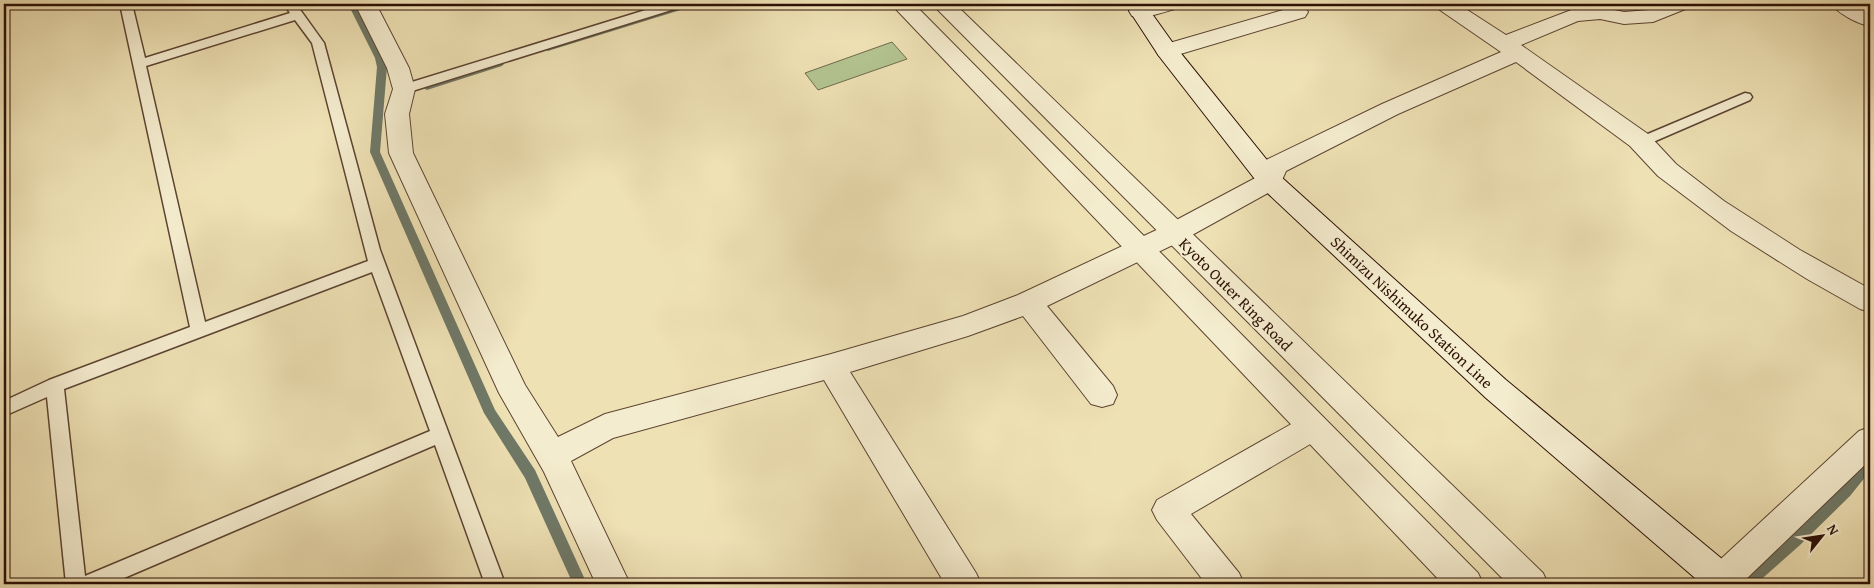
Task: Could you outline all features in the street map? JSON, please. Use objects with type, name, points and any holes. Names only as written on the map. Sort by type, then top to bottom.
[{"type":"street","points":[[366,4],[398,68],[404,89],[397,114],[402,153],[514,393],[536,425],[614,584]]},
{"type":"street","points":[[902,4],[1466,584]]},
{"type":"street","name":"Kyoto Outer Ring Road","points":[[942,4],[1531,584]]},
{"type":"street","points":[[1137,7],[1171,4]]},
{"type":"street","points":[[1444,4],[1573,91],[1641,142],[1665,168],[1723,214],[1795,260],[1870,301]]},
{"type":"street","points":[[552,456],[605,428],[831,366],[968,325],[1028,304],[1174,233],[1270,181],[1275,166],[1511,49],[1574,15],[1600,13],[1624,18],[1654,16],[1681,4]]},
{"type":"street","points":[[1842,4],[1870,20]]},
{"type":"street","name":"Shimizu Nishimuko Station Line","points":[[1137,7],[1167,51],[1270,181],[1496,389],[1723,583]]},
{"type":"street","points":[[1167,51],[1297,12]]},
{"type":"street","points":[[1028,304],[1102,395]]},
{"type":"street","points":[[831,366],[964,584]]},
{"type":"street","points":[[1228,584],[1168,510],[1313,427]]},
{"type":"street","points":[[1723,583],[1870,440]]},
{"type":"lane","points":[[126,4],[199,331]]},
{"type":"lane","points":[[404,89],[677,4]]},
{"type":"lane","points":[[139,64],[294,9],[318,43],[378,264],[495,584]]},
{"type":"lane","points":[[1641,142],[1745,97]]},
{"type":"lane","points":[[4,409],[55,385],[378,264]]},
{"type":"lane","points":[[55,385],[76,584]]},
{"type":"lane","points":[[88,584],[440,435]]},
{"type":"green space","points":[[892,42],[907,59],[818,90],[805,73]]},
{"type":"waterway","points":[[352,4],[380,58],[382,67],[375,152],[490,413],[530,474],[580,584]]},
{"type":"waterway","points":[[548,48],[696,4]]},
{"type":"waterway","points":[[427,87],[499,64]]},
{"type":"waterway","points":[[1746,584],[1795,541],[1845,492],[1870,462]]}]
